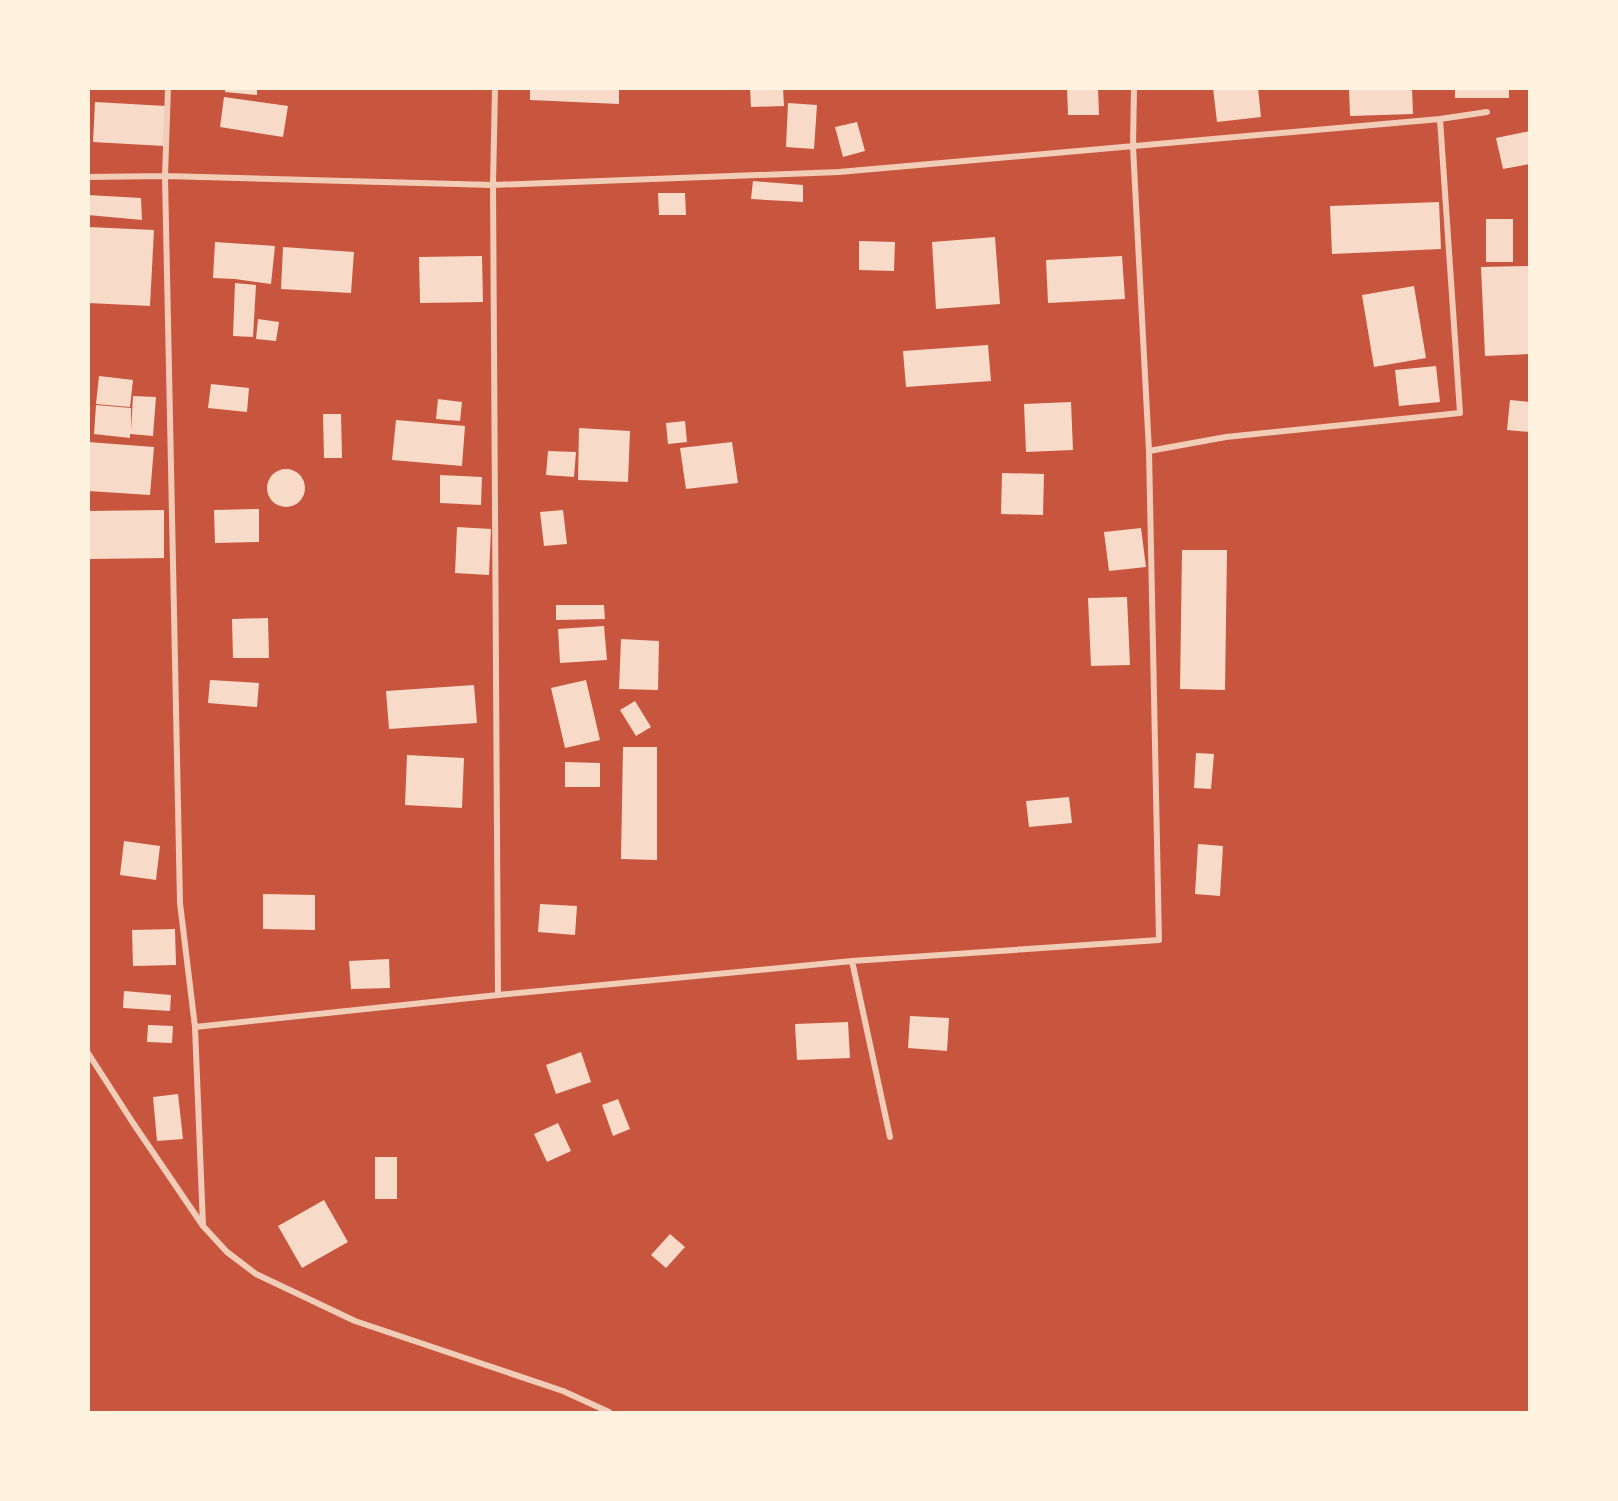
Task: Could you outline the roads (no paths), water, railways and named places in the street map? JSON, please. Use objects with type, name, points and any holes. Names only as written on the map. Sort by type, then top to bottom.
[{"type":"street","points":[[168,88],[165,176],[180,903],[195,1027],[203,1226]]},
{"type":"street","points":[[495,88],[493,185],[498,995]]},
{"type":"street","points":[[195,1027],[852,961],[1159,940],[1149,451],[1133,147],[1134,88]]},
{"type":"street","points":[[88,177],[165,176],[493,185],[839,172],[1440,119],[1487,112]]},
{"type":"street","points":[[1149,451],[1226,437],[1460,413],[1440,119]]},
{"type":"street","points":[[852,961],[890,1137]]},
{"type":"street","points":[[88,1053],[203,1226],[226,1252],[256,1274],[355,1321],[563,1391],[609,1413]]}]
